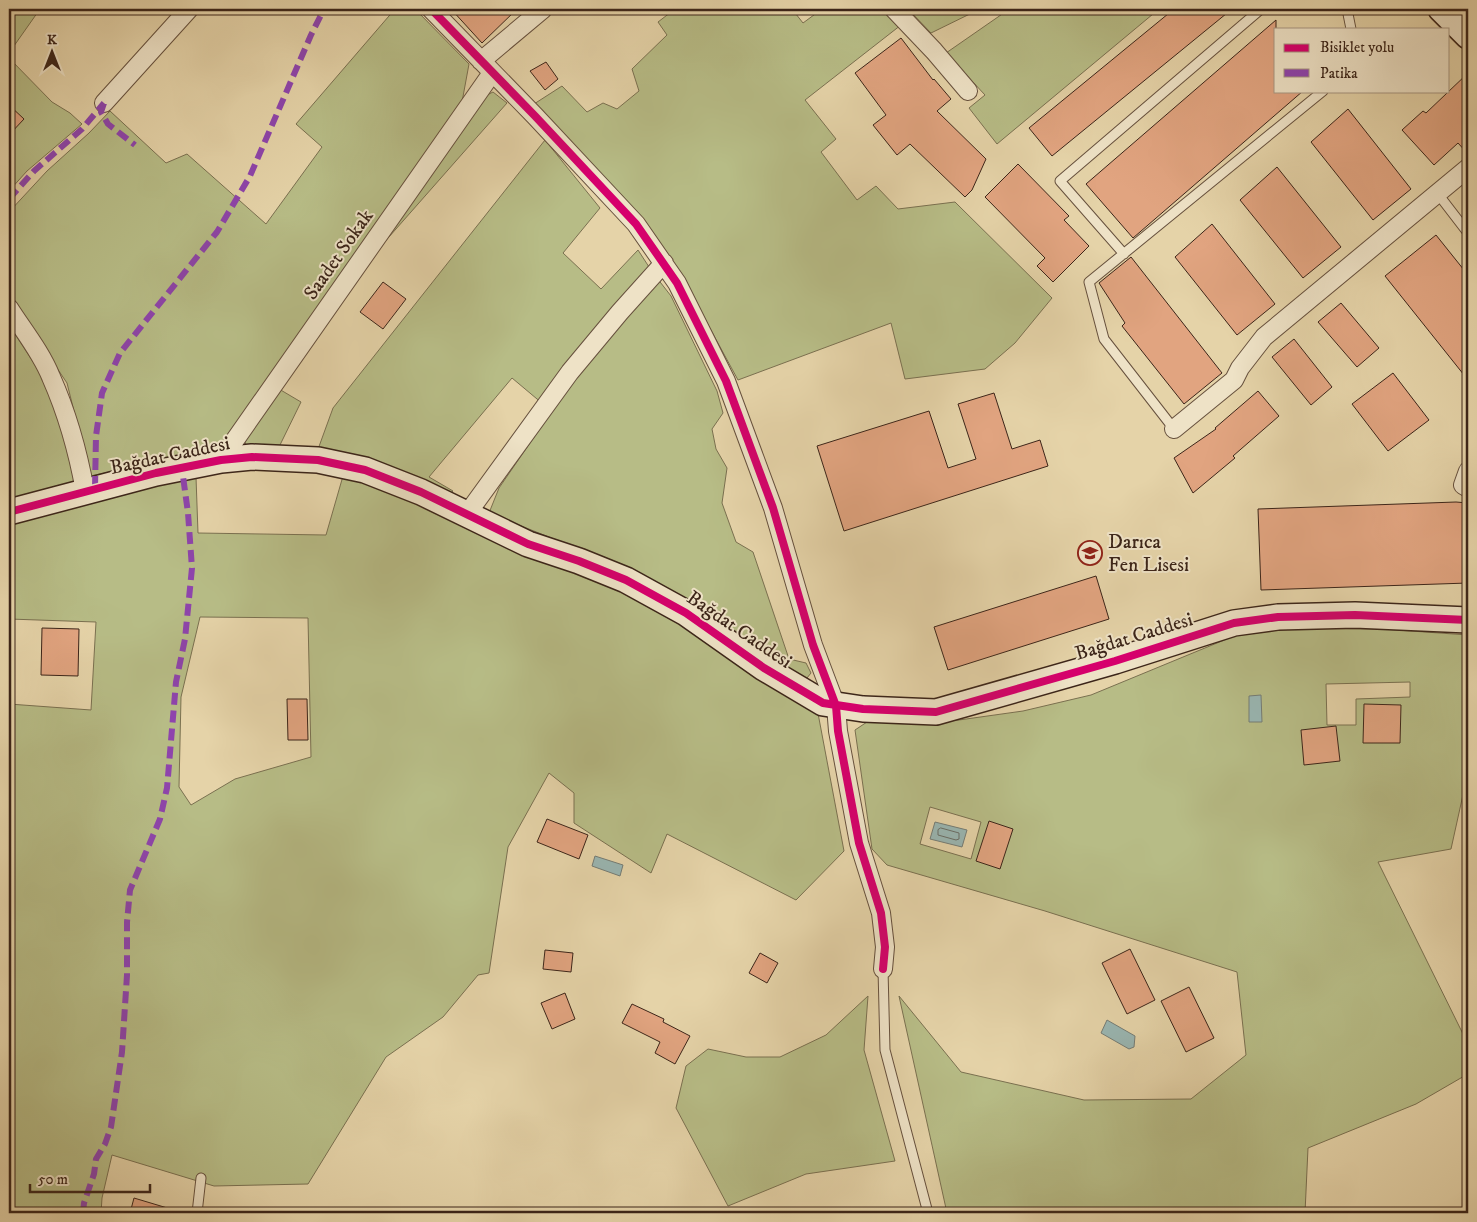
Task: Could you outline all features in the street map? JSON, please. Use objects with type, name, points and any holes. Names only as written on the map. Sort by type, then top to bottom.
[{"type":"street","points":[[104,103],[189,9]]},
{"type":"street","points":[[431,9],[636,224],[664,263],[698,322],[726,380],[773,508],[813,645],[836,706],[838,731],[859,843],[881,913],[885,947],[883,969]]},
{"type":"street","name":"Saadet Sokak","points":[[221,460],[487,67],[544,9]]},
{"type":"street","points":[[894,9],[934,51],[968,91]]},
{"type":"street","points":[[1441,9],[1468,36]]},
{"type":"street","points":[[1174,429],[1234,380],[1240,368],[1264,337],[1468,168]]},
{"type":"street","points":[[467,514],[570,372],[664,263]]},
{"type":"street","points":[[9,308],[51,376],[80,464],[85,491]]},
{"type":"street","name":"Bağdat Caddesi","points":[[9,512],[156,473],[221,460],[252,457],[308,460],[365,470],[422,492],[528,544],[579,561],[626,580],[686,613],[772,673],[823,703],[863,709],[936,712],[1115,661],[1234,623],[1278,617],[1356,615],[1468,620]]},
{"type":"street","points":[[1468,471],[1463,485],[1468,488]]},
{"type":"lane","points":[[1124,254],[1060,181],[1261,9]]},
{"type":"lane","points":[[1347,9],[1351,28]]},
{"type":"lane","points":[[1174,429],[1104,339],[1089,282],[1322,92]]},
{"type":"lane","points":[[1438,194],[1468,233]]},
{"type":"lane","points":[[883,969],[885,1050],[928,1213]]},
{"type":"lane","points":[[197,1213],[201,1178]]},
{"type":"green space","points":[[9,9],[40,9],[9,53]]},
{"type":"green space","points":[[395,9],[415,9],[469,64],[462,102],[217,450],[90,476],[67,383],[9,297],[9,212],[47,171],[110,111],[166,163],[187,154],[266,224],[322,147],[296,124]]},
{"type":"green space","points":[[675,9],[792,9],[803,23],[822,9],[886,9],[901,25],[805,100],[836,139],[821,152],[857,200],[876,186],[898,209],[955,202],[1052,298],[1015,343],[985,369],[905,379],[891,323],[738,380],[681,275],[534,104],[562,86],[587,112],[603,103],[617,109],[639,91],[632,69],[667,35],[658,22]]},
{"type":"green space","points":[[908,9],[980,9],[931,33]]},
{"type":"green space","points":[[1159,9],[997,144],[969,108],[985,95],[946,53],[1008,10]]},
{"type":"green space","points":[[9,58],[52,102],[70,113],[82,124],[27,171],[9,191]]},
{"type":"green space","points":[[493,92],[507,103],[381,246],[483,97]]},
{"type":"green space","points":[[545,140],[600,208],[563,253],[601,289],[638,250],[651,270],[543,404],[512,378],[429,477],[453,491],[449,495],[317,452],[333,408]]},
{"type":"green space","points":[[657,278],[671,296],[717,391],[723,413],[712,429],[716,449],[727,468],[722,503],[736,542],[753,552],[789,659],[806,663],[811,673],[807,678],[778,667],[621,566],[489,513],[499,488],[565,392]]},
{"type":"green space","points":[[9,325],[43,377],[74,461],[76,481],[9,500]]},
{"type":"green space","points":[[279,389],[301,402],[279,447],[246,445],[243,437]]},
{"type":"green space","points":[[343,476],[401,494],[642,595],[817,708],[844,851],[796,900],[667,834],[651,873],[574,823],[574,793],[549,773],[508,847],[489,973],[478,975],[443,1017],[386,1057],[308,1184],[214,1186],[112,1155],[102,1198],[101,1213],[9,1213],[9,704],[91,710],[96,622],[9,619],[9,525],[174,479],[196,477],[198,533],[326,535]],"holes":[[[200,617],[308,618],[311,757],[235,779],[191,805],[179,787],[181,697]]]},
{"type":"green space","points":[[1292,628],[1382,629],[1468,635],[1468,772],[1451,849],[1378,862],[1464,1036],[1466,1075],[1416,1104],[1308,1148],[1305,1213],[947,1213],[899,996],[961,1072],[1084,1100],[1191,1099],[1246,1055],[1237,972],[1045,911],[887,865],[872,849],[855,730],[867,722],[959,720],[1023,711],[1091,695],[1234,636]],"holes":[[[1410,682],[1410,697],[1356,699],[1356,725],[1327,725],[1326,684]],[[930,807],[981,822],[971,859],[920,844]]]},
{"type":"green space","points":[[868,996],[864,1050],[895,1161],[806,1174],[728,1206],[676,1108],[686,1066],[708,1049],[746,1057],[780,1057],[826,1035]]},
{"type":"water","points":[[1261,695],[1262,722],[1249,722],[1249,696]]},
{"type":"water","points":[[935,822],[967,830],[962,847],[930,839]]},
{"type":"water","points":[[595,856],[623,865],[620,876],[592,866]]},
{"type":"water","points":[[1107,1020],[1135,1036],[1134,1047],[1129,1049],[1101,1033]]},
{"type":"building","points":[[451,9],[517,9],[482,43]]},
{"type":"building","points":[[1174,9],[1232,9],[1052,156],[1029,128]]},
{"type":"building","points":[[1276,20],[1276,28],[1274,28],[1274,92],[1302,92],[1133,238],[1086,184]]},
{"type":"building","points":[[901,38],[933,80],[951,99],[937,111],[986,159],[972,190],[965,197],[910,144],[897,155],[873,125],[886,115],[855,73]]},
{"type":"building","points":[[546,62],[558,79],[545,90],[530,71]]},
{"type":"building","points":[[1468,73],[1468,154],[1458,143],[1434,165],[1402,130],[1423,111],[1426,113]]},
{"type":"building","points":[[9,105],[24,119],[9,135]]},
{"type":"building","points":[[1348,109],[1411,189],[1373,220],[1311,142]]},
{"type":"building","points":[[1018,164],[1069,216],[1064,220],[1089,246],[1053,282],[1037,266],[1045,258],[985,197]]},
{"type":"building","points":[[1277,167],[1341,247],[1303,278],[1240,200]]},
{"type":"building","points":[[1212,224],[1275,304],[1237,335],[1175,257]]},
{"type":"building","points":[[1436,235],[1468,275],[1468,380],[1385,276]]},
{"type":"building","points":[[1131,257],[1222,373],[1184,404],[1122,326],[1125,323],[1099,283]]},
{"type":"building","points":[[383,282],[406,299],[383,329],[360,312]]},
{"type":"building","points":[[1341,303],[1379,348],[1357,367],[1318,322]]},
{"type":"building","points":[[1294,339],[1332,387],[1311,405],[1272,357]]},
{"type":"building","points":[[1393,373],[1429,420],[1388,451],[1352,404]]},
{"type":"building","points":[[1258,391],[1279,416],[1233,456],[1235,458],[1193,493],[1174,458],[1216,429]]},
{"type":"building","points":[[994,393],[1012,449],[1040,440],[1048,466],[844,531],[817,446],[929,411],[948,468],[976,459],[958,404]]},
{"type":"building","points":[[1468,503],[1468,583],[1261,590],[1258,509]]},
{"type":"building","points":[[1096,576],[1109,619],[948,670],[934,627]]},
{"type":"building","points":[[42,628],[79,629],[78,676],[41,675]]},
{"type":"building","points":[[287,699],[307,699],[308,740],[288,740]]},
{"type":"building","points":[[1364,704],[1401,705],[1400,743],[1363,743]]},
{"type":"building","points":[[1336,726],[1340,761],[1304,765],[1301,730]]},
{"type":"building","points":[[547,819],[588,835],[579,859],[537,842]]},
{"type":"building","points":[[989,821],[1013,829],[1000,869],[976,861]]},
{"type":"building","points":[[1130,949],[1155,1000],[1127,1014],[1102,963]]},
{"type":"building","points":[[545,950],[573,953],[571,972],[543,969]]},
{"type":"building","points":[[760,953],[778,963],[767,983],[749,973]]},
{"type":"building","points":[[1189,987],[1214,1038],[1186,1052],[1161,1001]]},
{"type":"building","points":[[565,993],[575,1019],[552,1029],[541,1003]]},
{"type":"building","points":[[632,1004],[664,1019],[663,1022],[690,1036],[675,1064],[655,1053],[660,1042],[622,1023]]},
{"type":"building","points":[[134,1198],[174,1210],[174,1213],[130,1213]]},
{"type":"marked path","points":[[95,488],[96,436],[102,393],[120,353],[217,232],[250,176],[324,9]]},
{"type":"marked path","points":[[104,103],[101,112],[108,124],[135,145]]},
{"type":"marked path","points":[[9,199],[34,171],[82,129],[104,103]]},
{"type":"marked path","points":[[83,1213],[84,1203],[94,1174],[96,1159],[105,1144],[111,1127],[122,1052],[130,890],[160,819],[167,788],[176,682],[185,639],[192,568],[188,513],[182,469]]},
{"type":"cycle path","points":[[431,9],[636,224],[677,283],[726,381],[773,508],[813,645],[836,706],[838,731],[859,843],[881,913],[885,947],[883,969]]},
{"type":"cycle path","points":[[9,512],[156,473],[221,460],[252,457],[318,460],[365,470],[421,492],[528,544],[579,561],[626,580],[686,613],[764,668],[823,703],[863,709],[936,712],[1115,661],[1234,623],[1278,617],[1355,615],[1468,620]]},
{"type":"place","name":"Darıca Fen Lisesi","points":[[1090,553]]}]
